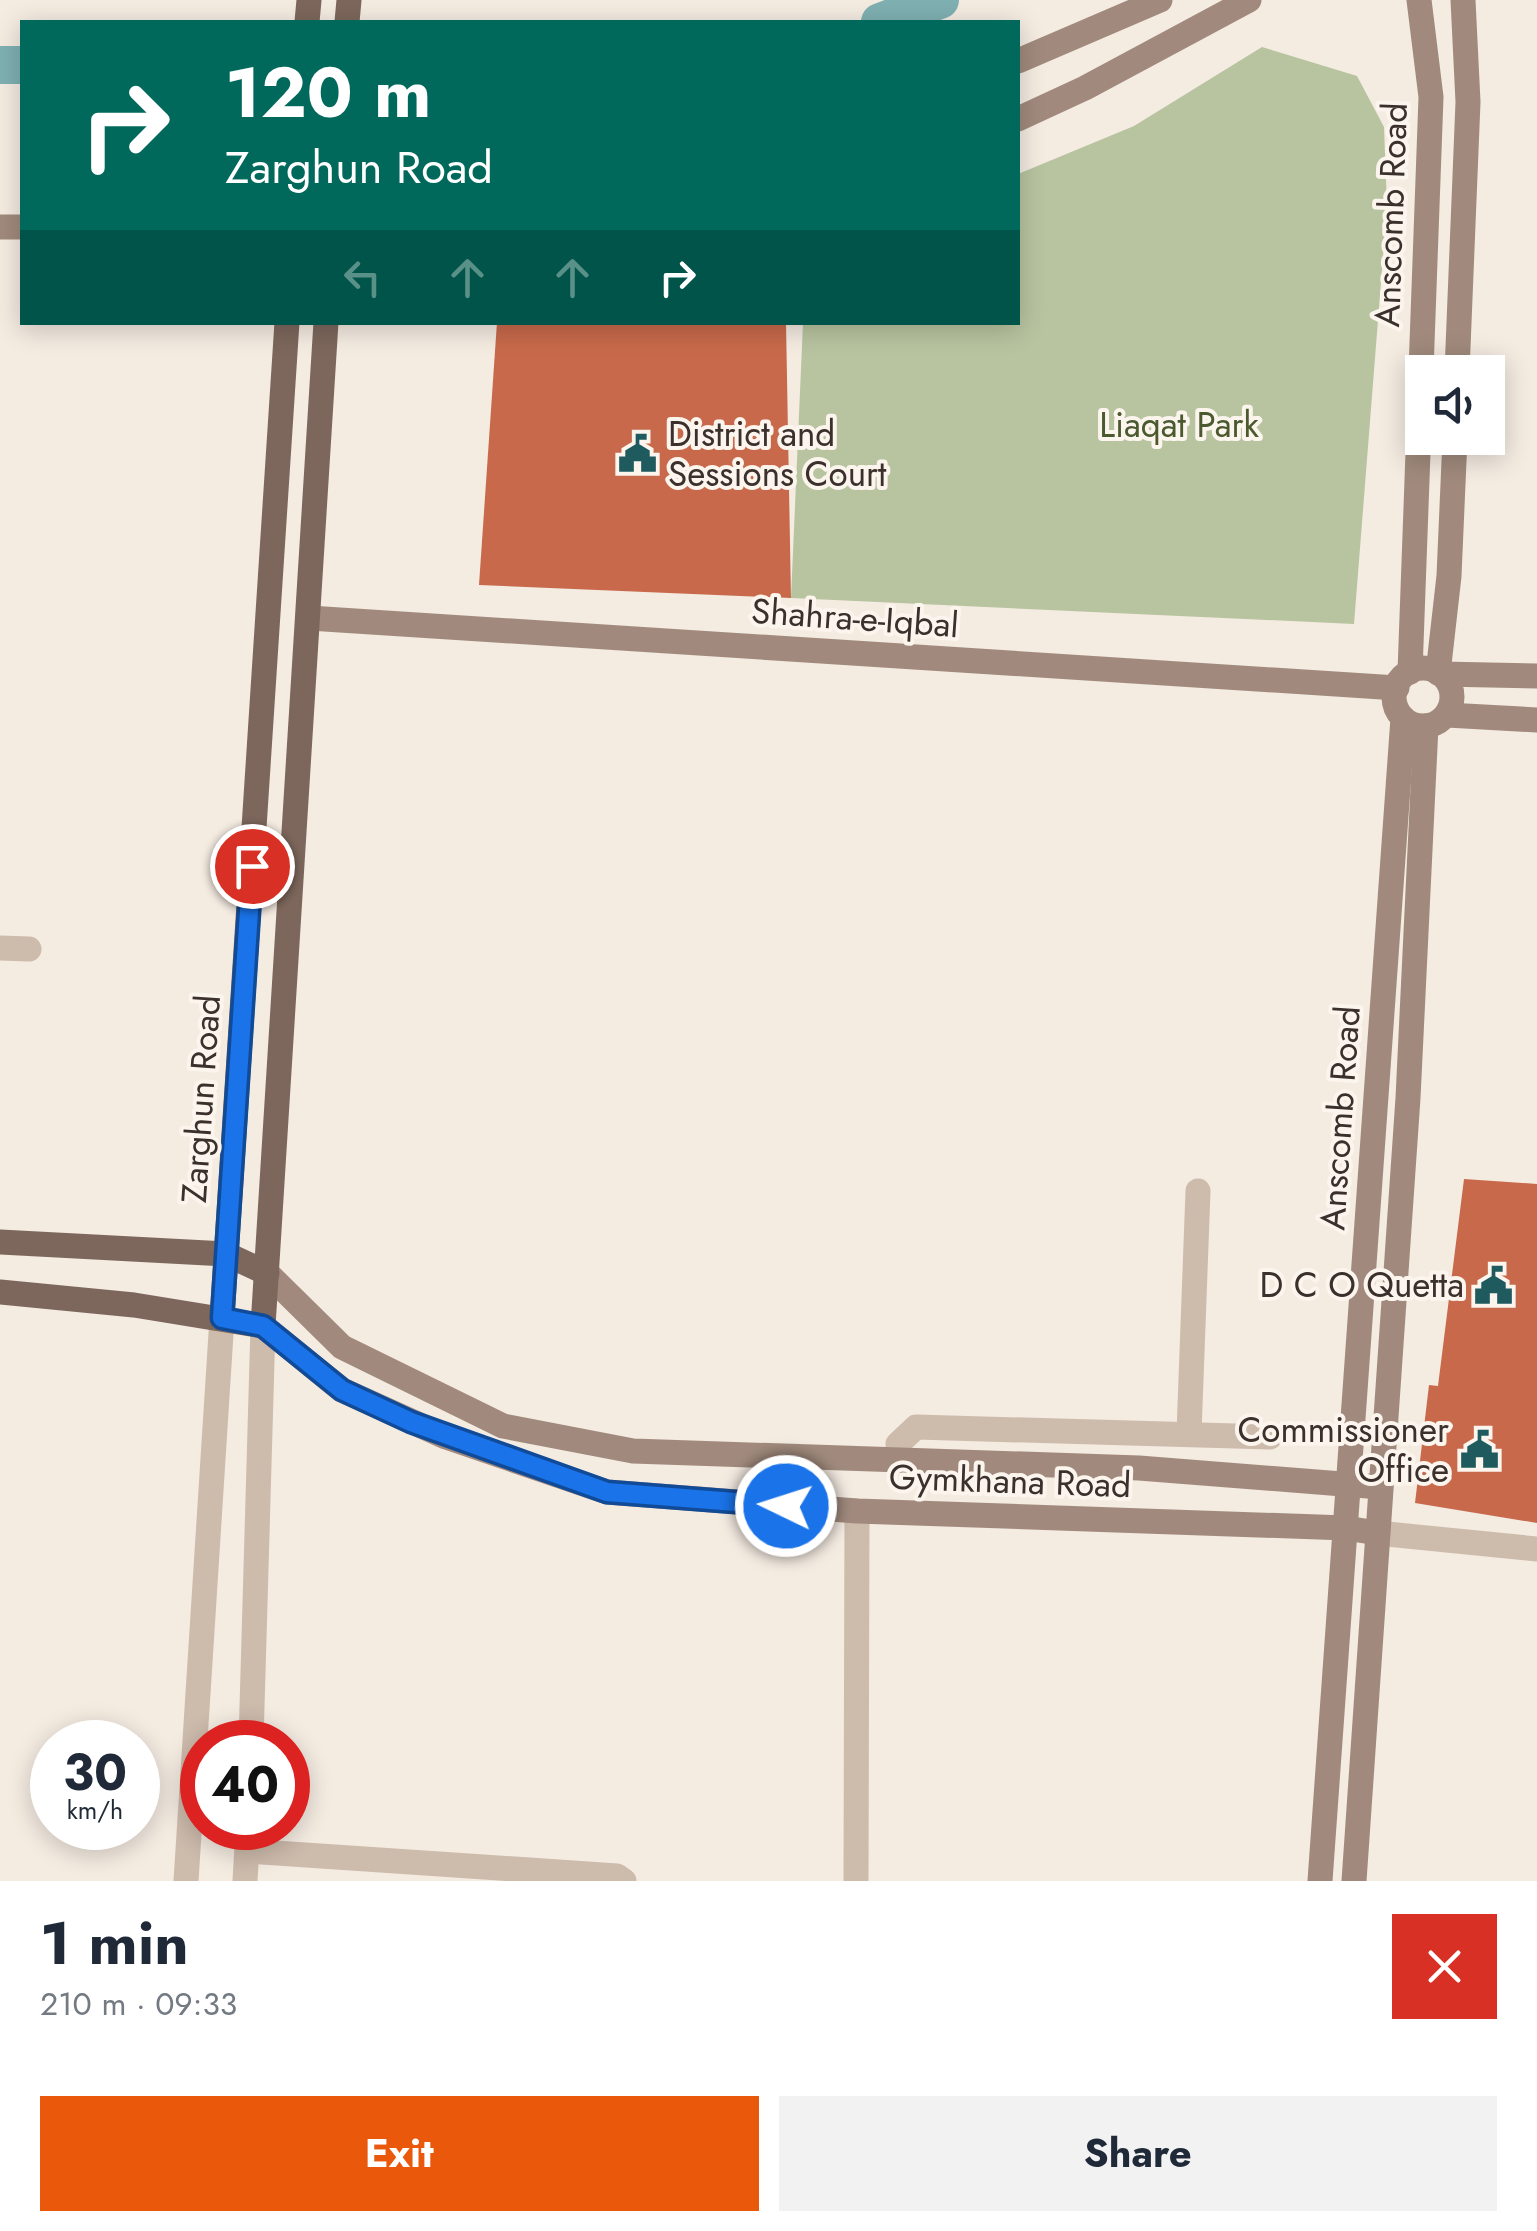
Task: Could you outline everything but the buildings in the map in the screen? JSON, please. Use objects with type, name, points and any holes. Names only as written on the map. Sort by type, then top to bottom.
[{"type":"main road","name":"Zarghun Road","points":[[222,1318],[287,325]]},
{"type":"main road","points":[[0,1292],[263,1326],[326,325]]},
{"type":"main road","points":[[0,1242],[226,1254],[267,1273]]},
{"type":"street","points":[[1020,60],[1160,0]]},
{"type":"street","points":[[1020,118],[1085,88],[1249,0]]},
{"type":"street","name":"Anscomb Road","points":[[1403,680],[1431,97],[1419,0]]},
{"type":"street","name":"Anscomb Road","points":[[1458,355],[1468,102],[1463,0]]},
{"type":"street","points":[[1426,720],[1451,689],[1439,673],[1449,576],[1453,455]]},
{"type":"street","name":"Shahra-e-Iqbal","points":[[309,618],[1403,680]]},
{"type":"street","points":[[1537,676],[1439,673],[1424,668],[1403,680],[1396,704],[1426,720],[1537,720]]},
{"type":"street","name":"Anscomb Road","points":[[1320,1881],[1350,1483],[1426,720]]},
{"type":"street","name":"Anscomb Road","points":[[1354,1881],[1408,1098],[1426,720]]},
{"type":"street","points":[[0,948],[29,949]]},
{"type":"street","points":[[1189,1433],[1198,1191]]},
{"type":"street","points":[[267,1273],[342,1347],[503,1426],[633,1451],[1139,1468],[1380,1487]]},
{"type":"street","name":"Zarghun Road","points":[[186,1881],[222,1318]]},
{"type":"street","points":[[252,1720],[263,1326]]},
{"type":"street","name":"Gymkhana Road","points":[[263,1326],[342,1390],[446,1437],[607,1492],[857,1511],[1346,1528],[1377,1533]]},
{"type":"street","points":[[900,1460],[898,1444],[916,1427],[1270,1438]]},
{"type":"street","points":[[856,1881],[857,1511]]},
{"type":"street","points":[[1377,1533],[1537,1549]]},
{"type":"street","points":[[310,1845],[617,1876],[624,1881]]},
{"type":"street","points":[[245,1881],[247,1850]]},
{"type":"green space","name":"Liaqat Park","points":[[1262,47],[1357,76],[1384,127],[1387,206],[1354,624],[791,598],[803,325],[1020,325],[1020,173],[1134,126]]},
{"type":"waterway","points":[[885,20],[940,0]]},
{"type":"waterway","points":[[0,65],[20,65]]},
{"type":"place","name":"District and Sessions Court","points":[[638,454]]},
{"type":"place","name":"D C O Quetta","points":[[1494,1285]]},
{"type":"place","name":"Commissioner Office","points":[[1479,1450]]},
{"type":"route","points":[[252,866],[222,1318],[263,1326],[342,1390],[411,1422],[607,1492],[786,1506]]}]
